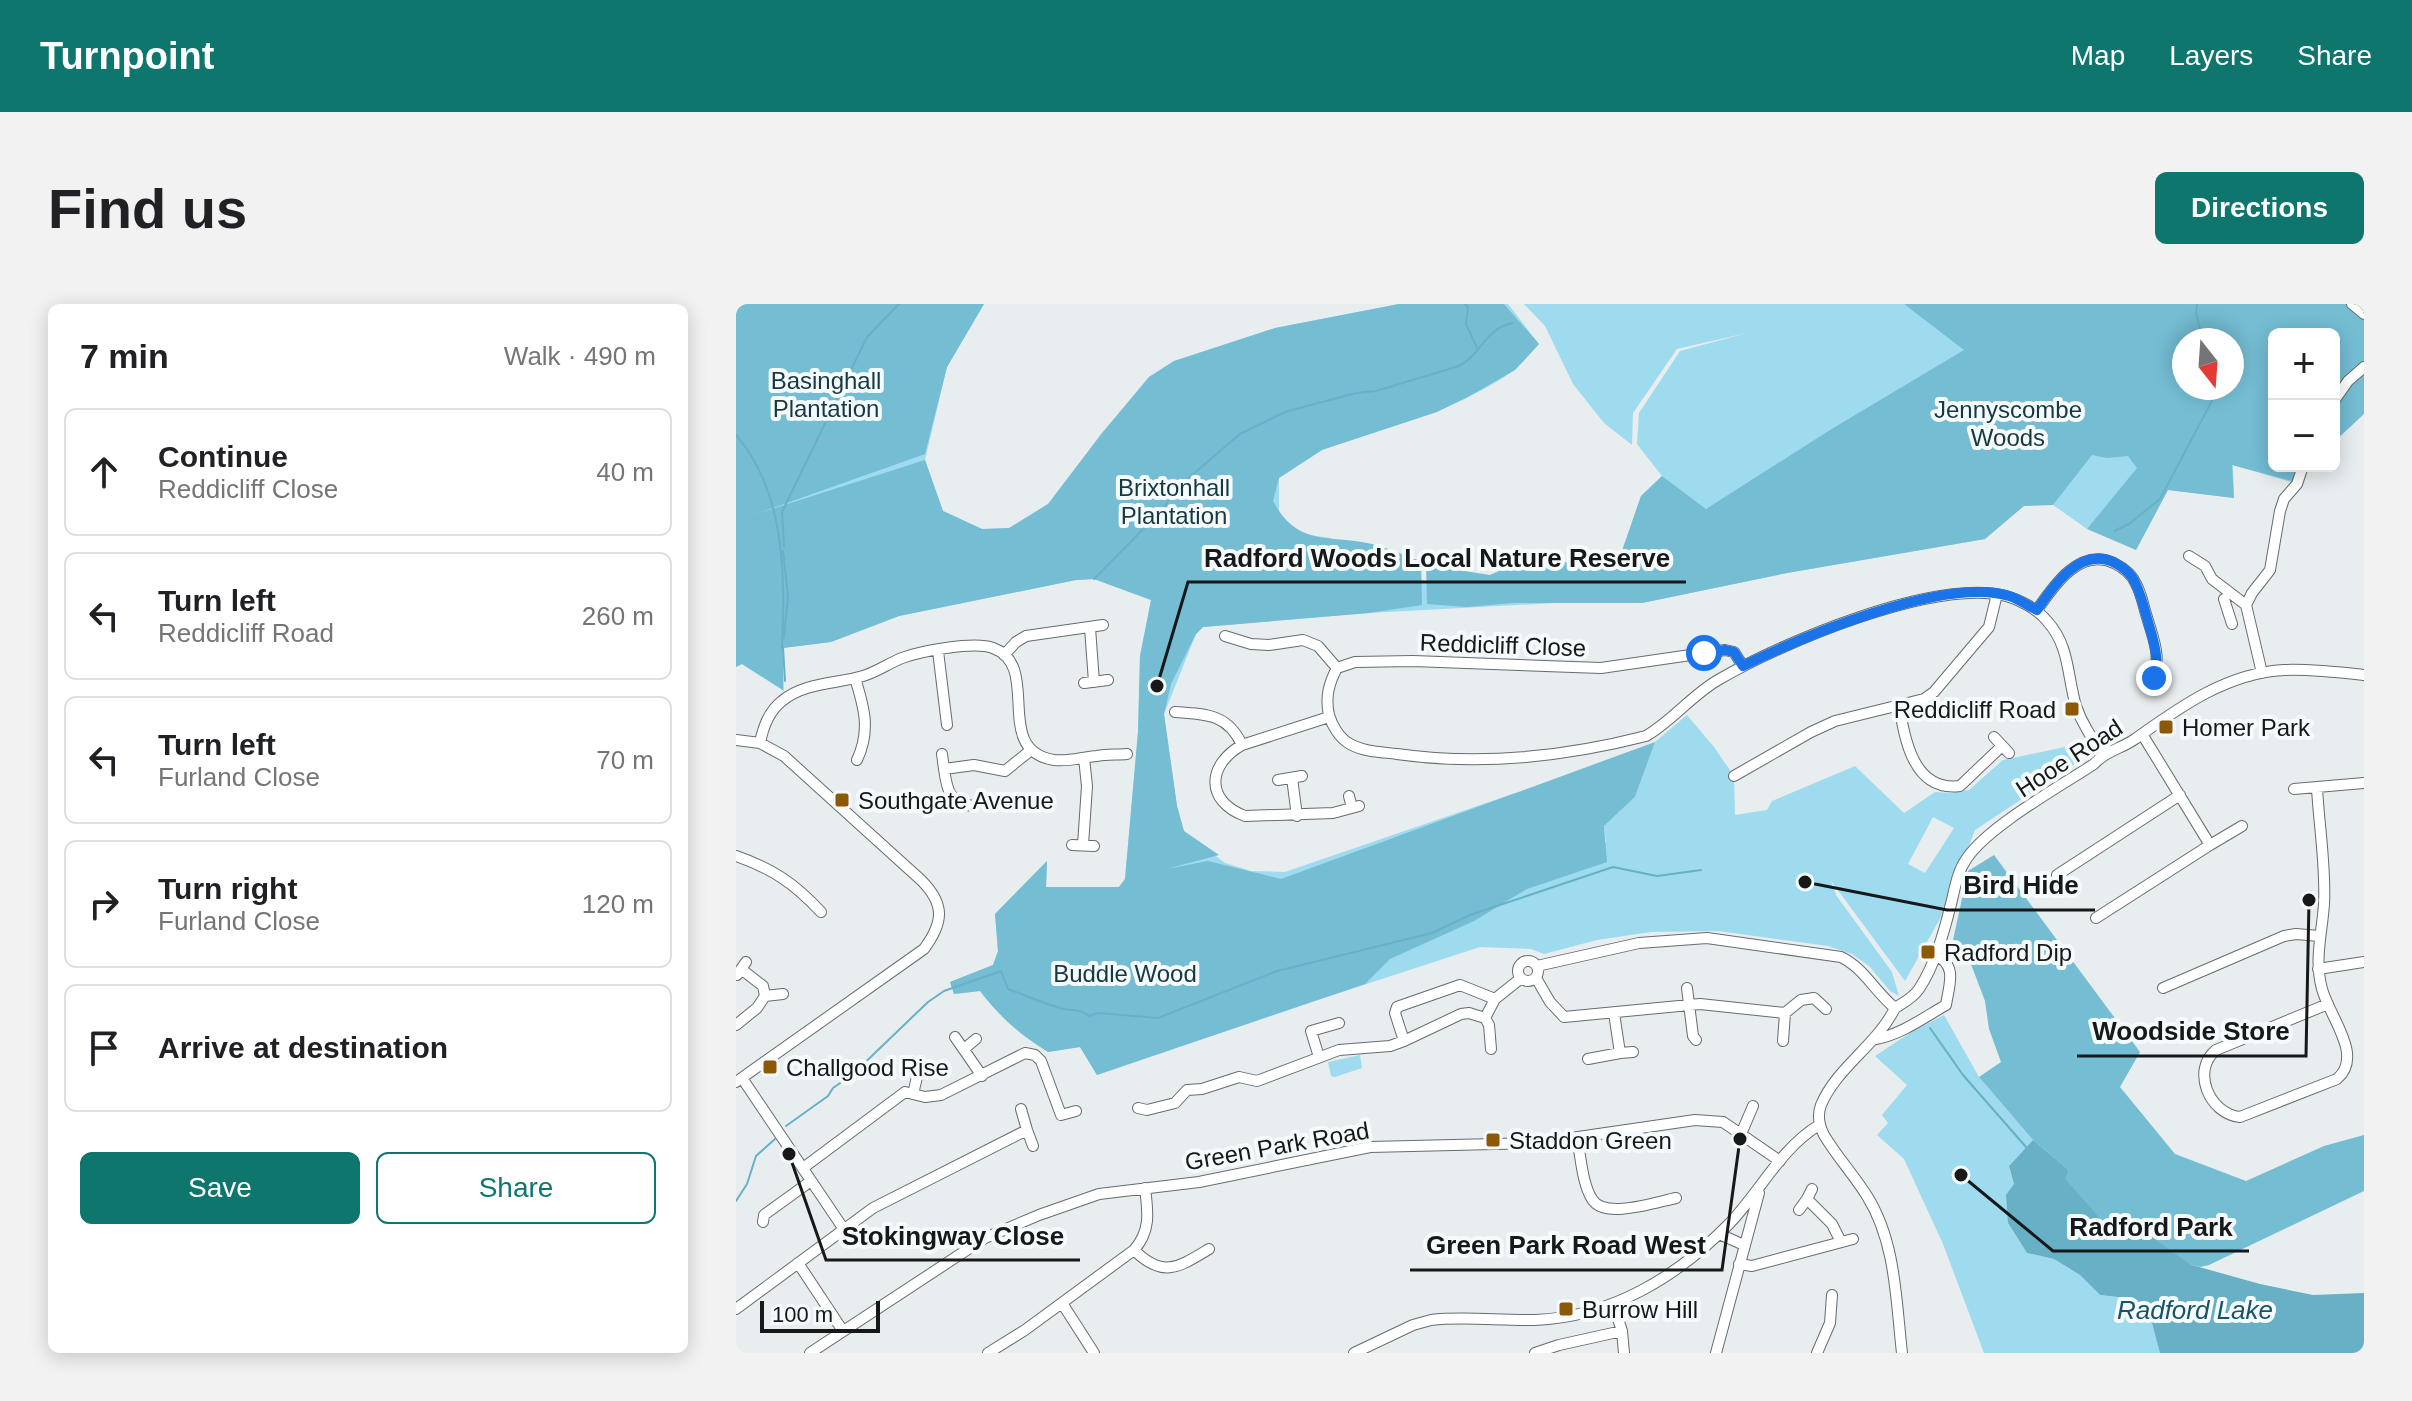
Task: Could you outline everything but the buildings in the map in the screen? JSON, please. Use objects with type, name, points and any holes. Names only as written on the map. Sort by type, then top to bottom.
[{"type":"street","points":[[2352,304],[2364,314]]},
{"type":"street","points":[[2335,400],[2348,381],[2364,367]]},
{"type":"street","points":[[2246,605],[2270,570],[2280,511],[2301,472]]},
{"type":"street","points":[[2189,556],[2205,566],[2212,579],[2246,605],[2262,673]]},
{"type":"street","points":[[2037,610],[2049,592],[2077,564],[2104,558],[2122,567],[2137,585],[2158,656],[2150,680]]},
{"type":"street","points":[[1225,636],[1251,644],[1303,640],[1318,646],[1337,668],[1327,694],[1329,717],[1348,743],[1368,750],[1452,760],[1499,760],[1560,755],[1646,736],[1714,682],[1817,633],[1867,614],[1961,594],[1997,594],[2010,596],[2037,610],[2061,640],[2083,725],[2103,754]]},
{"type":"street","points":[[1734,776],[1744,766],[1835,721],[1924,699],[1934,692],[1989,627],[1997,594]]},
{"type":"street","points":[[2232,624],[2226,605],[2246,605]]},
{"type":"street","points":[[1004,655],[1026,636],[1103,625]]},
{"type":"street","points":[[1090,628],[1089,682],[1108,680]]},
{"type":"street","points":[[760,743],[771,713],[781,701],[810,687],[855,678],[902,658],[982,646],[994,648],[1014,668],[1021,732],[1031,750],[1052,760],[1066,761],[1123,754],[1120,768]]},
{"type":"street","name":"Reddicliff Close","points":[[1337,668],[1355,662],[1426,661],[1601,668],[1725,650],[1734,652],[1743,666]]},
{"type":"street","points":[[938,651],[943,720]]},
{"type":"street","name":"Hooe Road","points":[[1819,1125],[1821,1105],[1834,1085],[1876,1039],[1895,1008],[1918,991],[1935,955],[1957,877],[1965,860],[1994,831],[2094,764],[2103,754],[2120,749],[2203,694],[2262,673],[2316,670],[2364,675]]},
{"type":"street","points":[[855,678],[866,715],[863,755]]},
{"type":"street","points":[[1899,705],[1905,740],[1917,766],[1939,786],[1960,786],[2006,750],[1994,737]]},
{"type":"street","points":[[1175,712],[1191,718],[1208,715],[1226,722],[1235,730],[1242,745]]},
{"type":"street","points":[[1329,717],[1242,745],[1229,753],[1216,775],[1216,787],[1221,801],[1245,816],[1333,813],[1355,807],[1349,796]]},
{"type":"street","points":[[2142,734],[2210,845]]},
{"type":"street","points":[[736,740],[760,743],[784,756],[931,890],[939,911],[933,936],[924,949],[739,1080],[843,1228]]},
{"type":"street","points":[[944,769],[974,765],[1005,771],[1031,750]]},
{"type":"street","points":[[942,754],[946,788],[951,798],[973,806]]},
{"type":"street","points":[[1083,845],[1087,786],[1084,758]]},
{"type":"street","points":[[1278,780],[1297,777],[1297,816]]},
{"type":"street","points":[[2294,789],[2364,783]]},
{"type":"street","points":[[2317,788],[2324,903],[2318,969],[2328,1004],[2353,1050],[2353,1059],[2345,1073],[2240,1117],[2220,1111],[2203,1076],[2209,1055],[2328,1004]]},
{"type":"street","points":[[2057,875],[2180,795]]},
{"type":"street","points":[[951,813],[958,803]]},
{"type":"street","points":[[2096,918],[2242,826]]},
{"type":"street","points":[[736,856],[776,872],[821,912]]},
{"type":"street","points":[[2163,988],[2284,936],[2319,936]]},
{"type":"street","points":[[1536,978],[1527,982],[1520,979],[1517,972],[1522,962],[1530,961],[1537,966],[1639,943],[1707,938],[1841,957],[1857,967],[1883,999],[1895,1008]]},
{"type":"street","points":[[1876,1039],[1911,1027],[1946,1005],[1951,969],[1948,963],[1935,955]]},
{"type":"street","points":[[2318,969],[2364,962]]},
{"type":"street","points":[[1537,966],[1536,978],[1550,1002],[1564,1017],[1700,1004],[1785,1013],[1801,1000],[1814,998],[1826,1009]]},
{"type":"street","points":[[736,1025],[757,1008],[765,996],[763,986],[741,969]]},
{"type":"street","points":[[1485,1018],[1495,999],[1520,979]]},
{"type":"street","points":[[1404,1041],[1395,1013],[1397,1007],[1460,985],[1495,999]]},
{"type":"street","points":[[1687,988],[1696,1040]]},
{"type":"street","points":[[765,996],[783,994]]},
{"type":"street","points":[[1614,1013],[1620,1053]]},
{"type":"street","points":[[1783,1041],[1785,1013]]},
{"type":"street","points":[[1138,1108],[1147,1110],[1175,1103],[1187,1090],[1202,1089],[1239,1077],[1257,1081],[1339,1050],[1390,1046],[1461,1014],[1485,1018],[1489,1025],[1491,1049]]},
{"type":"street","points":[[1319,1057],[1309,1026],[1339,1023]]},
{"type":"street","points":[[955,1037],[982,1076]]},
{"type":"street","points":[[964,1049],[976,1039]]},
{"type":"street","points":[[1588,1059],[1633,1052]]},
{"type":"street","points":[[803,1168],[905,1092],[933,1097],[1025,1053],[1035,1055],[1041,1061],[1061,1115],[1076,1111]]},
{"type":"street","points":[[913,1094],[917,1077],[928,1068]]},
{"type":"street","points":[[1741,1134],[1753,1106]]},
{"type":"street","points":[[1021,1109],[1033,1146]]},
{"type":"street","name":"Green Park Road","points":[[810,1353],[985,1238],[1084,1198],[1199,1182],[1370,1147],[1537,1143],[1695,1120],[1723,1122],[1780,1161]]},
{"type":"street","points":[[1354,1353],[1413,1325],[1431,1320],[1563,1318],[1613,1304],[1654,1285],[1700,1252],[1719,1234],[1780,1161],[1804,1135],[1819,1125],[1835,1154],[1869,1198],[1879,1220],[1893,1271],[1902,1353]]},
{"type":"street","points":[[736,1309],[873,1208],[1027,1130]]},
{"type":"street","points":[[1577,1138],[1589,1192],[1600,1208],[1663,1206],[1676,1198]]},
{"type":"street","points":[[763,1222],[764,1215],[811,1181]]},
{"type":"street","points":[[988,1353],[1134,1250],[1147,1230],[1145,1188]]},
{"type":"street","points":[[1716,1353],[1759,1188]]},
{"type":"street","points":[[1799,1210],[1809,1194],[1832,1224],[1841,1242]]},
{"type":"street","points":[[1719,1234],[1744,1245]]},
{"type":"street","points":[[1739,1264],[1752,1266],[1853,1239]]},
{"type":"street","points":[[1134,1250],[1145,1261],[1170,1268],[1178,1268],[1204,1255]]},
{"type":"street","points":[[798,1263],[843,1331]]},
{"type":"street","points":[[1817,1353],[1830,1323],[1832,1295]]},
{"type":"street","points":[[1062,1303],[1094,1353]]},
{"type":"street","points":[[1613,1304],[1622,1331],[1624,1353]]},
{"type":"street","points":[[1535,1353],[1622,1331]]},
{"type":"green space","points":[[736,304],[984,304],[947,367],[925,460],[943,511],[982,529],[1010,528],[1048,504],[1149,377],[1174,361],[1275,328],[1399,304],[1508,304],[1539,344],[1513,371],[1452,404],[1387,427],[1373,395],[1322,450],[1279,478],[1279,512],[1296,533],[1330,538],[1333,553],[1416,576],[1440,590],[1545,562],[1619,562],[1641,496],[1662,476],[1637,444],[1639,413],[1680,351],[1747,333],[1677,349],[1633,413],[1632,445],[1604,423],[1573,384],[1545,326],[1524,304],[1904,304],[1913,310],[2229,328],[2172,328],[2172,400],[2244,400],[2244,329],[2268,330],[2268,472],[2302,472],[2297,484],[2233,465],[2234,498],[2168,490],[2136,550],[2090,525],[2087,529],[2053,505],[2024,505],[1985,539],[1787,573],[1642,603],[1556,603],[1369,613],[1203,627],[1196,634],[1164,714],[1177,806],[1184,832],[1225,863],[1251,871],[1285,872],[1515,793],[1590,846],[1606,842],[1604,826],[1635,797],[1655,742],[1687,715],[1734,776],[1735,815],[1767,810],[1772,801],[1855,766],[1904,813],[1935,792],[1969,790],[2003,760],[2084,743],[2090,754],[1975,830],[1941,917],[1905,981],[1831,881],[1836,895],[1892,972],[1899,996],[1852,954],[1828,946],[1718,931],[1651,932],[1597,940],[1544,954],[1531,949],[1480,947],[1097,1075],[1080,1047],[1048,1052],[1011,1025],[980,991],[954,994],[950,982],[993,965],[998,951],[995,914],[1047,861],[1046,887],[1119,887],[1125,879],[1138,732],[1140,656],[1151,600],[1094,579],[1076,580],[899,616],[831,642],[783,648],[784,691],[742,664],[736,667]],"holes":[[[1933,817],[1954,828],[1925,873],[1908,864]]]},
{"type":"green space","points":[[736,304],[984,304],[947,367],[925,454],[756,514],[925,460],[943,511],[982,529],[1009,528],[1048,504],[1149,377],[1174,361],[1275,328],[1399,304],[1504,304],[1539,344],[1515,370],[1437,412],[1322,450],[1279,478],[1273,501],[1283,516],[1304,533],[1372,544],[1421,561],[1422,605],[1369,613],[1203,627],[1196,634],[1171,684],[1164,714],[1177,806],[1184,831],[1219,855],[1166,869],[1208,861],[1281,879],[1655,742],[1635,797],[1604,826],[1607,862],[1527,889],[1474,921],[1390,959],[1365,984],[1097,1075],[1080,1047],[1048,1052],[1011,1025],[980,991],[954,994],[950,982],[993,965],[998,951],[995,914],[1047,861],[1046,887],[1119,887],[1125,879],[1138,732],[1140,656],[1151,600],[1094,579],[1076,580],[899,616],[831,642],[783,648],[783,690],[742,664],[736,667]]},
{"type":"green space","name":"Jennyscombe Woods","points":[[1904,304],[2364,304],[2364,414],[2340,436],[2340,328],[2268,328],[2268,472],[2302,472],[2292,481],[2232,465],[2234,498],[2168,490],[2136,550],[2087,529],[2137,468],[2128,456],[2107,458],[2092,455],[2053,505],[2024,506],[1985,539],[1787,573],[1642,603],[1513,603],[1467,607],[1427,604],[1426,565],[1490,575],[1517,563],[1618,562],[1641,496],[1662,476],[1706,509],[1964,350]]},
{"type":"green space","points":[[1994,855],[2140,1052],[2120,1087],[2175,1154],[2246,1181],[2324,1146],[2364,1135],[2364,1191],[2200,1267],[2192,1265],[2123,1218],[2114,1226],[2102,1220],[2064,1179],[2069,1170],[2033,1140],[1979,1077],[2001,1062],[1989,1029],[1985,1001],[1966,951],[1953,940],[1968,871]]},
{"type":"green space","points":[[1944,1015],[1979,1077],[2033,1140],[2009,1166],[2014,1184],[2008,1223],[2027,1253],[2054,1259],[2080,1275],[2100,1295],[2127,1298],[2133,1307],[2152,1319],[2160,1353],[1984,1353],[1943,1244],[1904,1159],[1877,1135],[1888,1123],[1882,1115],[1907,1085],[1875,1056]]},
{"type":"green space","points":[[1360,1055],[1362,1068],[1331,1076],[1328,1062]]},
{"type":"water","name":"Radford Lake","points":[[2033,1140],[2069,1170],[2065,1179],[2102,1220],[2109,1220],[2114,1226],[2123,1217],[2192,1265],[2313,1295],[2364,1293],[2364,1353],[2160,1353],[2151,1319],[2133,1307],[2127,1298],[2100,1295],[2080,1275],[2054,1259],[2027,1253],[2008,1223],[2006,1195],[2014,1184],[2009,1166]]},
{"type":"waterway","points":[[784,546],[782,512],[867,337],[899,304]]},
{"type":"waterway","points":[[1465,304],[1468,307],[1466,324],[1477,348]]},
{"type":"waterway","points":[[2197,304],[2200,328]]},
{"type":"waterway","points":[[1094,579],[1162,510],[1178,487],[1240,434],[1285,412],[1356,393],[1376,391],[1459,366],[1496,330],[1513,323]]},
{"type":"waterway","points":[[2114,531],[2129,524],[2160,499],[2212,400]]},
{"type":"waterway","points":[[736,435],[765,483],[779,536],[783,592],[782,648]]},
{"type":"waterway","points":[[783,551],[788,596],[784,637]]},
{"type":"waterway","points":[[783,647],[785,681]]},
{"type":"waterway","points":[[786,1126],[828,1096],[833,1088],[853,1074],[928,1002],[944,991],[1001,971],[1008,989],[1057,1007],[1089,1016],[1098,1013],[1158,1018],[1277,971],[1432,933],[1470,915],[1613,867],[1657,876],[1701,870]]},
{"type":"waterway","points":[[1930,1028],[1963,1075],[2026,1147]]},
{"type":"waterway","points":[[736,1201],[747,1184],[756,1156],[775,1139]]},
{"type":"place","name":"Radford Woods Local Nature Reserve","points":[[1157,686]]},
{"type":"place","name":"Reddicliff Road","points":[[2072,709]]},
{"type":"place","name":"Homer Park","points":[[2166,727]]},
{"type":"place","name":"Southgate Avenue","points":[[842,800]]},
{"type":"place","name":"Bird Hide","points":[[1805,882]]},
{"type":"place","name":"Woodside Store","points":[[2309,900]]},
{"type":"place","name":"Radford Dip","points":[[1928,952]]},
{"type":"place","name":"Challgood Rise","points":[[770,1067]]},
{"type":"place","name":"Green Park Road West","points":[[1740,1139]]},
{"type":"place","name":"Staddon Green","points":[[1493,1140]]},
{"type":"place","name":"Stokingway Close","points":[[789,1154]]},
{"type":"place","name":"Radford Park","points":[[1961,1175]]},
{"type":"place","name":"Burrow Hill","points":[[1566,1309]]},
{"type":"route","points":[[1704,653],[1734,652],[1743,666],[1842,622],[1920,601],[1961,594],[2010,596],[2037,610],[2049,592],[2077,564],[2104,558],[2122,567],[2137,585],[2158,656],[2154,678]]},
{"type":"park label","name":"Basinghall Plantation","points":[[826,394]]},
{"type":"park label","name":"Brixtonhall Plantation","points":[[1174,501]]},
{"type":"park label","name":"Buddle Wood","points":[[1125,973]]}]
